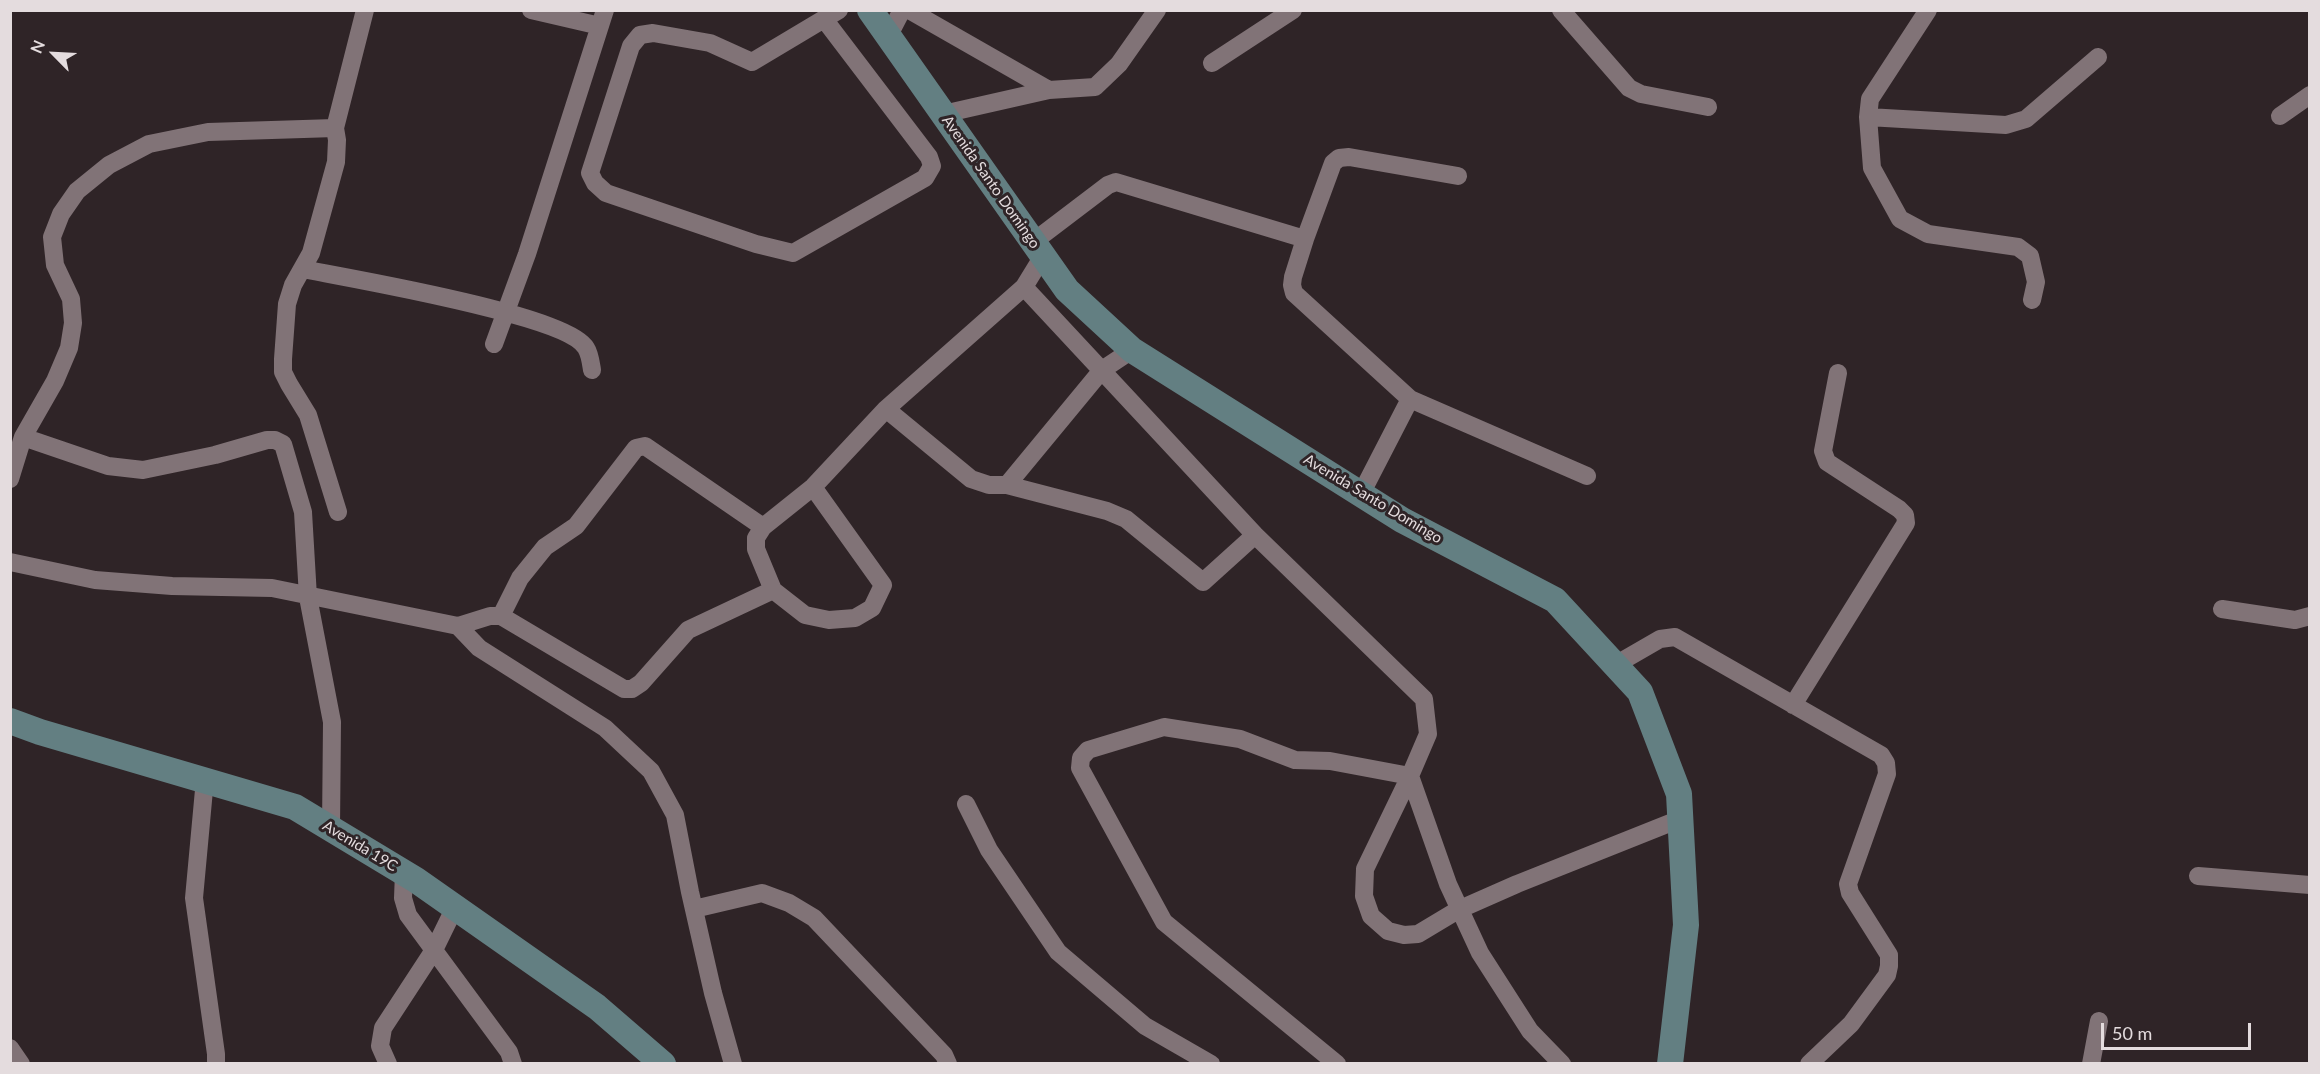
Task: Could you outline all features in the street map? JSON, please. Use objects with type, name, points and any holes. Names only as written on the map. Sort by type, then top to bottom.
[{"type":"street","points":[[339,512],[308,415],[288,384],[284,372],[287,304],[292,285],[311,253],[336,162],[338,140],[335,128],[365,10]]},
{"type":"street","points":[[494,344],[602,18],[531,10]]},
{"type":"street","name":"Avenida Santo Domingo","points":[[870,10],[1067,290],[1132,350],[1402,520],[1555,600],[1640,692],[1679,794],[1686,925],[1672,1063]]},
{"type":"street","points":[[888,37],[902,10]]},
{"type":"street","points":[[909,10],[1049,90]]},
{"type":"street","points":[[943,114],[1049,90],[1095,87],[1119,64],[1157,10]]},
{"type":"street","points":[[1212,63],[1293,10]]},
{"type":"street","points":[[1561,10],[1629,88],[1641,94],[1708,107]]},
{"type":"street","points":[[1928,10],[1870,99],[1868,117],[1872,168],[1900,219],[1928,234],[2018,247],[2030,256],[2036,282],[2032,300]]},
{"type":"street","points":[[831,15],[928,157],[932,166],[925,178],[793,253],[756,244],[606,193],[595,183],[590,172],[631,46],[640,35],[653,33],[710,43],[752,62],[831,15]]},
{"type":"street","points":[[1868,117],[2006,125],[2026,119],[2098,57]]},
{"type":"street","points":[[2280,116],[2310,95]]},
{"type":"street","points":[[10,478],[23,437],[56,381],[69,348],[73,323],[71,299],[55,266],[52,237],[61,214],[77,191],[109,165],[149,144],[208,132],[335,128]]},
{"type":"street","points":[[1458,176],[1348,157],[1339,158],[1333,163],[1305,238],[1292,285],[1294,292],[1410,399],[1587,476]]},
{"type":"street","points":[[813,487],[883,585],[872,608],[855,618],[829,620],[805,615],[773,590],[756,549],[756,538],[763,527],[813,487],[886,409],[1024,287],[1038,249],[1108,185],[1116,182],[1305,238]]},
{"type":"street","points":[[303,269],[506,311],[572,336],[586,347],[592,370]]},
{"type":"street","points":[[1024,287],[1255,535],[1424,699],[1428,734],[1365,869],[1364,896],[1371,916],[1388,931],[1404,935],[1418,934],[1458,910],[1517,884],[1680,819]]},
{"type":"street","points":[[1007,485],[1102,370],[1132,350]]},
{"type":"street","points":[[1793,705],[1906,523],[1905,515],[1899,509],[1827,462],[1822,451],[1838,373]]},
{"type":"street","points":[[1361,494],[1410,399]]},
{"type":"street","points":[[886,409],[971,479],[989,485],[1007,485],[1107,511],[1126,519],[1203,582],[1255,535]]},
{"type":"street","points":[[23,437],[108,465],[143,470],[215,455],[267,440],[275,440],[283,444],[303,512],[309,597],[332,722],[331,828]]},
{"type":"street","points":[[501,616],[520,578],[546,547],[576,526],[636,448],[645,446],[763,527]]},
{"type":"street","points":[[10,562],[95,580],[172,586],[272,588],[458,626],[490,616],[501,616],[624,689],[641,683],[688,630],[773,590]]},
{"type":"street","points":[[2222,609],[2295,620],[2310,616]]},
{"type":"street","points":[[458,626],[478,648],[605,728],[651,771],[675,815],[693,909],[733,1064]]},
{"type":"street","points":[[1615,665],[1660,639],[1675,637],[1881,755],[1886,764],[1887,774],[1848,885],[1850,893],[1889,955],[1887,975],[1851,1024],[1809,1064]]},
{"type":"street","name":"Avenida 19C","points":[[10,721],[40,732],[295,807],[404,872],[597,1006],[663,1064]]},
{"type":"street","points":[[1336,1064],[1164,922],[1080,768],[1081,758],[1089,750],[1164,727],[1240,739],[1295,760],[1330,761],[1410,776]]},
{"type":"street","points":[[1410,776],[1458,910],[1480,953],[1530,1031],[1562,1064]]},
{"type":"street","points":[[205,779],[194,898],[216,1064]]},
{"type":"street","points":[[966,804],[989,850],[1058,952],[1145,1026],[1211,1064]]},
{"type":"street","points":[[404,872],[403,898],[408,915],[509,1052],[513,1064]]},
{"type":"street","points":[[2198,876],[2310,885]]},
{"type":"street","points":[[693,909],[762,893],[789,903],[814,918],[944,1055],[948,1064]]},
{"type":"street","points":[[388,1064],[380,1046],[383,1028],[434,950],[455,907]]},
{"type":"street","points":[[2091,1064],[2099,1021]]},
{"type":"street","points":[[10,1048],[21,1064]]}]
